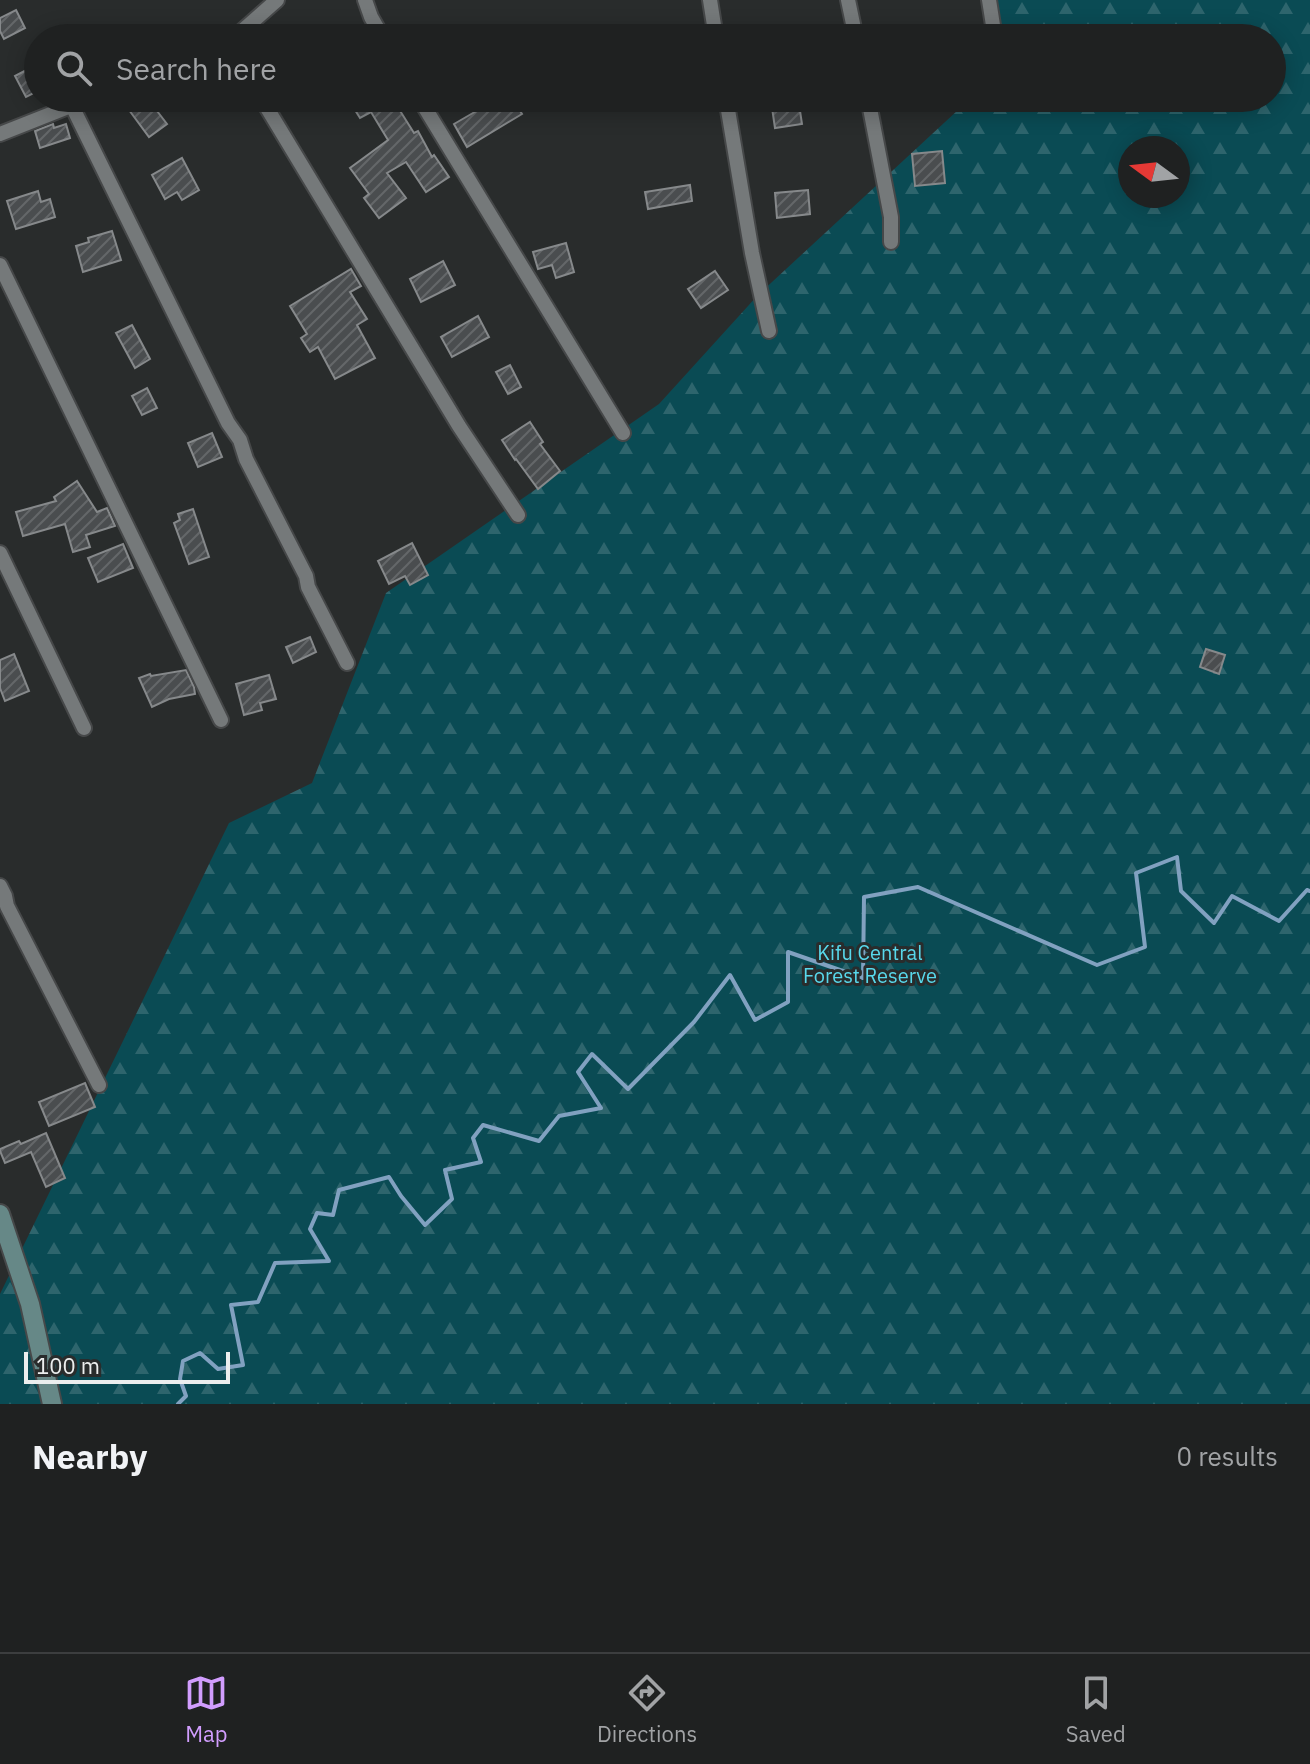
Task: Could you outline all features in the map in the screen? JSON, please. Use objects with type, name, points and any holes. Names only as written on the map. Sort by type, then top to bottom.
[{"type":"street","points":[[250,24],[277,0]]},
{"type":"street","points":[[365,0],[375,24]]},
{"type":"street","points":[[710,0],[714,24]]},
{"type":"street","points":[[848,0],[853,24]]},
{"type":"street","points":[[989,0],[993,24]]},
{"type":"street","points":[[0,134],[57,112]]},
{"type":"street","points":[[75,112],[228,423],[240,440],[246,459],[347,663]]},
{"type":"street","points":[[269,112],[459,426],[518,515]]},
{"type":"street","points":[[428,112],[623,433]]},
{"type":"street","points":[[728,112],[752,253],[769,331]]},
{"type":"street","points":[[871,112],[891,217],[891,242]]},
{"type":"street","points":[[0,265],[221,720]]},
{"type":"street","points":[[0,553],[84,728]]},
{"type":"street","points":[[0,886],[7,906],[99,1085]]},
{"type":"street","points":[[0,1214],[30,1304],[52,1404]]},
{"type":"green space","name":"Kifu Central Forest Reserve","points":[[987,0],[1310,0],[1310,1404],[0,1404],[0,1294],[229,823],[312,783],[386,593],[659,404],[758,295],[956,112],[1286,112],[1286,24],[989,24]]},
{"type":"building","points":[[16,10],[24,29],[4,39],[0,31],[0,18]]},
{"type":"building","points":[[24,71],[24,93],[15,76]]},
{"type":"building","points":[[130,112],[158,112],[167,124],[149,137]]},
{"type":"building","points":[[356,112],[371,112],[360,118]]},
{"type":"building","points":[[371,112],[401,112],[414,133],[418,131],[432,157],[434,155],[449,177],[426,192],[406,162],[387,173],[406,198],[379,218],[364,198],[369,194],[350,168],[388,140]]},
{"type":"building","points":[[475,112],[522,114],[467,147],[454,124]]},
{"type":"building","points":[[773,112],[800,112],[802,124],[775,128]]},
{"type":"building","points":[[53,124],[54,128],[66,124],[70,138],[40,148],[35,131]]},
{"type":"building","points":[[942,151],[945,183],[915,186],[912,154]]},
{"type":"building","points":[[182,158],[199,190],[182,200],[177,192],[165,199],[152,175]]},
{"type":"building","points":[[690,185],[692,201],[648,209],[645,192]]},
{"type":"building","points":[[808,190],[810,214],[777,218],[775,193]]},
{"type":"building","points":[[38,191],[41,202],[50,199],[55,217],[16,229],[7,201]]},
{"type":"building","points":[[112,231],[121,260],[83,272],[76,246],[89,242],[88,238]]},
{"type":"building","points":[[566,243],[574,272],[556,278],[552,265],[538,269],[533,252]]},
{"type":"building","points":[[443,261],[455,285],[421,302],[410,279]]},
{"type":"building","points":[[351,269],[361,286],[350,292],[367,319],[357,325],[375,358],[335,379],[318,347],[310,352],[301,338],[307,334],[290,306]]},
{"type":"building","points":[[715,271],[728,290],[701,308],[688,289]]},
{"type":"building","points":[[478,316],[489,337],[452,357],[441,337]]},
{"type":"building","points":[[132,325],[150,359],[135,368],[116,333]]},
{"type":"building","points":[[510,365],[521,387],[508,394],[496,372]]},
{"type":"building","points":[[147,388],[157,408],[142,415],[132,396]]},
{"type":"building","points":[[530,422],[543,442],[540,444],[560,471],[538,489],[502,440]]},
{"type":"building","points":[[212,433],[222,457],[198,467],[188,443]]},
{"type":"building","points":[[77,481],[97,512],[107,508],[115,526],[86,535],[90,547],[73,552],[65,524],[23,536],[16,512],[56,501],[54,497]]},
{"type":"building","points":[[193,509],[209,557],[189,564],[174,523],[180,520],[178,514]]},
{"type":"building","points":[[412,543],[428,575],[410,585],[405,576],[389,584],[378,561]]},
{"type":"building","points":[[123,544],[133,568],[98,582],[88,558]]},
{"type":"building","points":[[310,637],[316,652],[293,663],[286,647]]},
{"type":"building","points":[[1206,649],[1225,655],[1219,674],[1200,667]]},
{"type":"building","points":[[14,654],[29,691],[5,701],[0,688],[0,660]]},
{"type":"building","points":[[186,670],[195,694],[169,699],[152,707],[139,678]]},
{"type":"building","points":[[269,675],[276,699],[260,703],[262,710],[244,715],[236,684]]},
{"type":"building","points":[[85,1083],[95,1107],[49,1126],[39,1102]]},
{"type":"building","points":[[46,1133],[65,1178],[46,1187],[31,1152],[5,1163],[0,1149]]},
{"type":"waterway","points":[[178,1404],[186,1396],[180,1379],[183,1361],[200,1353],[218,1369],[243,1365],[231,1305],[258,1302],[275,1263],[329,1261],[310,1229],[317,1213],[333,1215],[339,1190],[389,1177],[425,1225],[452,1199],[445,1170],[481,1162],[473,1138],[483,1125],[539,1141],[559,1116],[601,1108],[578,1072],[592,1054],[628,1089],[694,1022],[730,975],[755,1020],[788,1002],[788,952],[863,978],[864,897],[918,887],[1097,965],[1145,947],[1136,873],[1177,857],[1181,891],[1214,923],[1232,896],[1279,921],[1307,890],[1310,891]]}]
